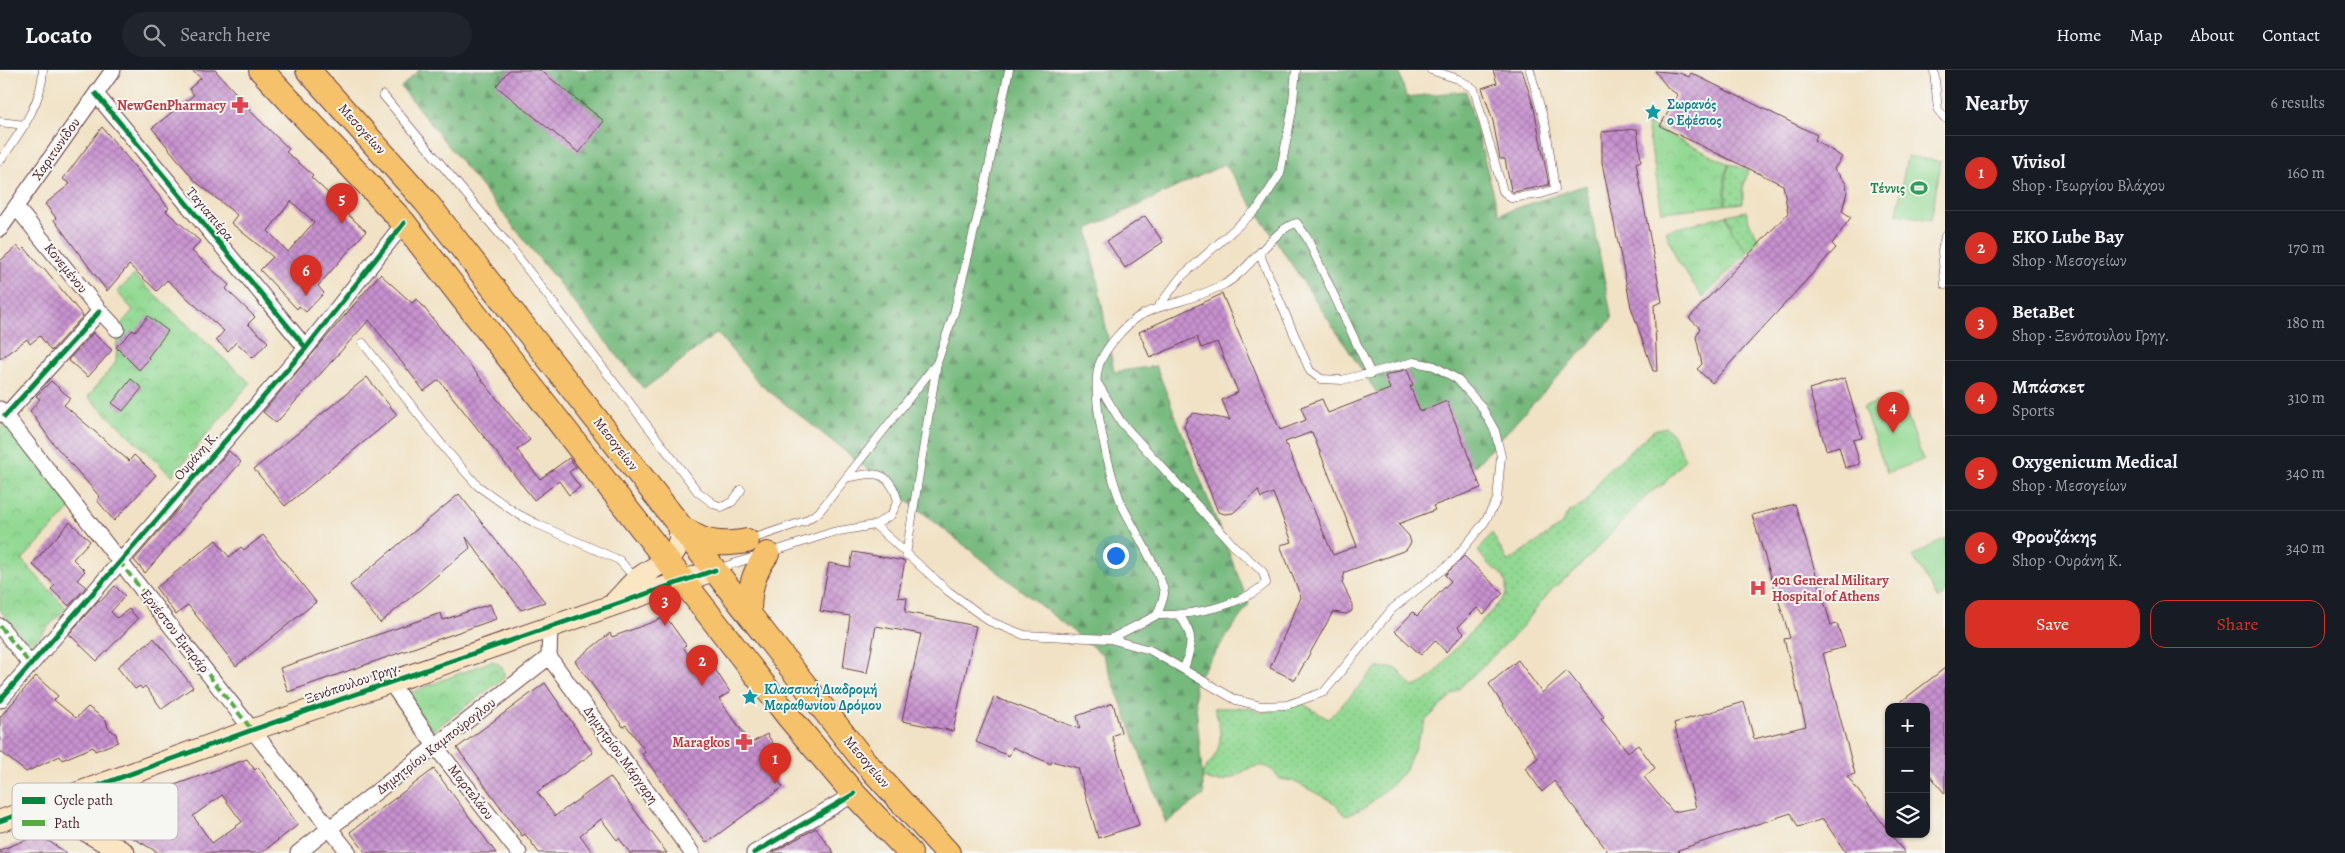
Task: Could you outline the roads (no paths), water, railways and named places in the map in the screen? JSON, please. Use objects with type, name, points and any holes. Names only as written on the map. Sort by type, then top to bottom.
[{"type":"main road","points":[[261,70],[404,223],[684,580],[788,716],[854,794],[910,853]]},
{"type":"main road","name":"Μεσογείων","points":[[308,70],[426,202],[679,524],[719,564],[749,613],[865,762],[948,853]]},
{"type":"main road","points":[[679,524],[692,535],[709,542],[739,545]]},
{"type":"main road","points":[[749,613],[749,594],[754,575],[767,554]]},
{"type":"main road","points":[[854,794],[891,853]]},
{"type":"main road","name":"Μεσογείων","points":[[919,823],[965,853]]},
{"type":"street","name":"Χαριτωνίδου","points":[[0,229],[113,70]]},
{"type":"street","name":"Ταγιαπιέρα","points":[[96,94],[306,348]]},
{"type":"street","name":"Κονεμένου","points":[[16,207],[100,311],[117,329]]},
{"type":"street","name":"Ουράνη Κ.","points":[[0,700],[306,348],[404,223]]},
{"type":"street","points":[[2,412],[100,311]]},
{"type":"street","name":"Ερνέστου Εμπράρ","points":[[2,412],[349,853]]},
{"type":"street","name":"Ξενόπουλου Γρηγ.","points":[[613,604],[636,580],[668,560],[677,550],[681,536],[679,524]]},
{"type":"street","name":"Ξενόπουλου Γρηγ.","points":[[107,783],[252,730],[684,580],[719,564]]},
{"type":"street","points":[[0,626],[30,664]]},
{"type":"street","points":[[549,658],[550,626]]},
{"type":"street","name":"Δημητρίου Καμπούρογλου","points":[[298,853],[549,658]]},
{"type":"street","name":"Δημητρίου Μάργαρη","points":[[549,658],[692,853]]},
{"type":"street","name":"Μαρτελάου","points":[[390,682],[436,746],[519,853]]},
{"type":"street","points":[[754,853],[854,794]]},
{"type":"street","points":[[102,840],[124,853]]},
{"type":"lane","points":[[0,161],[25,125],[43,82],[43,70]]},
{"type":"lane","points":[[906,555],[937,363],[954,313],[984,190],[1009,70]]},
{"type":"lane","points":[[1158,307],[1181,277],[1258,208],[1280,174],[1292,112],[1296,70]]},
{"type":"lane","points":[[1431,70],[1458,79],[1474,89],[1503,192],[1510,198],[1541,194],[1555,189],[1546,128],[1530,70]]},
{"type":"lane","points":[[1934,70],[1938,110],[1945,118]]},
{"type":"lane","points":[[383,96],[512,249],[698,492],[714,504],[722,507],[732,502],[740,490]]},
{"type":"lane","points":[[0,122],[25,125]]},
{"type":"lane","points":[[1157,615],[1164,594],[1158,577],[1122,505],[1103,445],[1097,383],[1100,360],[1124,330],[1138,318],[1158,307],[1182,301],[1225,284],[1260,255],[1288,224],[1297,223],[1307,238],[1371,374]]},
{"type":"lane","points":[[1945,236],[1942,251],[1945,285]]},
{"type":"lane","points":[[875,526],[906,555],[989,621],[1024,635],[1110,639],[1150,650],[1236,700],[1261,706],[1287,705],[1324,692],[1392,609],[1452,562],[1484,523],[1497,500],[1501,456],[1495,431],[1481,406],[1457,379],[1434,366],[1414,362],[1342,380],[1321,379],[1310,371],[1260,255]]},
{"type":"lane","points":[[363,343],[446,450],[478,486],[516,513],[619,560],[636,580]]},
{"type":"lane","points":[[739,545],[805,520],[819,512],[937,363]]},
{"type":"lane","points":[[1097,383],[1121,422],[1228,539],[1263,572],[1266,583],[1256,592],[1211,608],[1179,616],[1157,615],[1110,639]]},
{"type":"lane","points":[[719,564],[767,554],[833,532],[875,526],[891,515],[898,501],[894,484],[882,475],[864,474],[846,478]]},
{"type":"lane","points":[[1179,616],[1189,628],[1191,649],[1184,669]]},
{"type":"place","name":"NewGenPharmacy","points":[[240,105]]},
{"type":"place","name":"Σωρανός ο Εφέσιος","points":[[1653,112]]},
{"type":"place","name":"Τέννις","points":[[1919,188]]},
{"type":"place","name":"Oxygenicum Medical","points":[[342,224]]},
{"type":"place","name":"Φρουζάκης","points":[[306,296]]},
{"type":"place","name":"Μπάσκετ","points":[[1893,433]]},
{"type":"place","name":"401 General Military Hospital of Athens","points":[[1758,588]]},
{"type":"place","name":"BetaBet","points":[[665,626]]},
{"type":"place","name":"EKO Lube Bay","points":[[702,686]]},
{"type":"place","name":"Κλασσική Διαδρομή Μαραθωνίου Δρόμου","points":[[750,697]]},
{"type":"place","name":"Maragkos","points":[[744,742]]},
{"type":"place","name":"Vivisol","points":[[775,784]]}]
